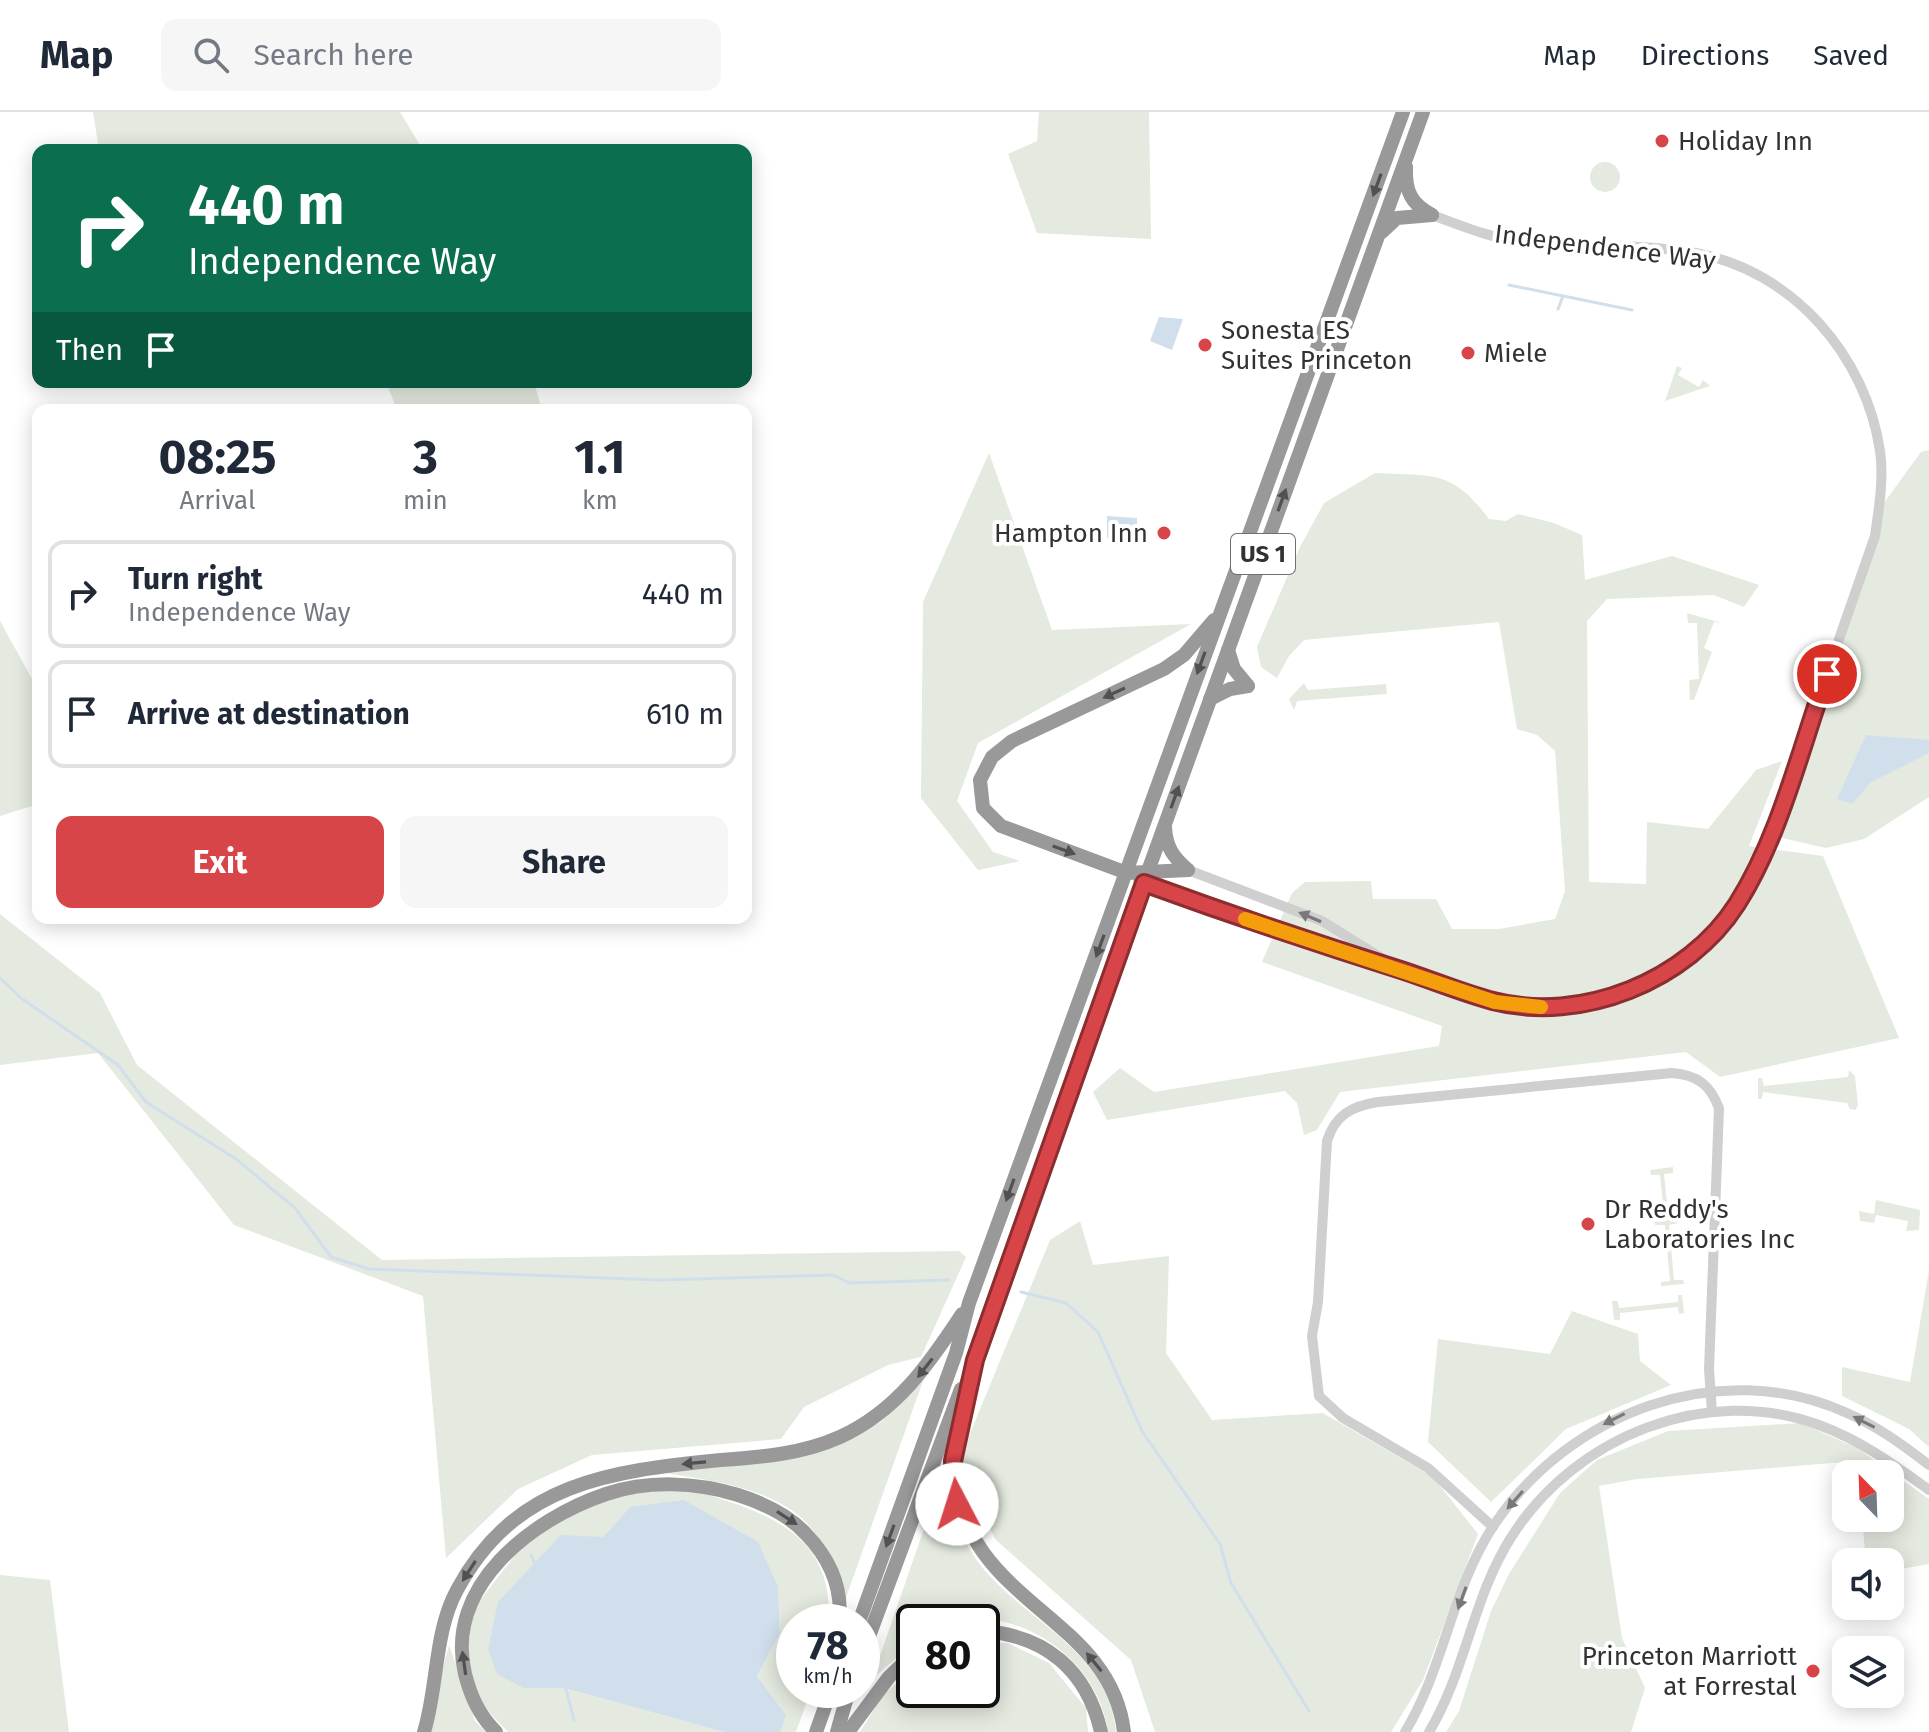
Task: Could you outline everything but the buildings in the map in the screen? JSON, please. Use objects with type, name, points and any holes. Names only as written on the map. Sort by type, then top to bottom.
[{"type":"highway","name":"US 1","points":[[865,1604],[956,1353],[969,1303],[1403,112]]},
{"type":"highway","name":"US 1","points":[[880,1605],[951,1407],[975,1360],[1423,112]]},
{"type":"highway","points":[[1407,155],[1408,194],[1418,207],[1432,215]]},
{"type":"highway","points":[[1377,238],[1397,218],[1432,215]]},
{"type":"highway","points":[[1188,870],[1146,877],[1127,873],[1001,826],[983,808],[980,780],[992,757],[1012,741],[1164,669],[1184,655],[1219,614]]},
{"type":"highway","points":[[1210,699],[1230,689],[1248,686],[1234,669],[1228,650]]},
{"type":"highway","points":[[1165,825],[1166,842],[1173,856],[1188,870]]},
{"type":"highway","points":[[424,1732],[447,1617],[455,1593],[473,1563],[519,1517],[544,1500],[603,1475],[774,1455],[841,1436],[873,1418],[902,1395],[928,1366],[969,1303]]},
{"type":"highway","points":[[975,1360],[953,1461],[957,1504],[967,1531],[998,1572],[1088,1653],[1105,1676],[1118,1704],[1124,1732]]},
{"type":"highway","points":[[496,1732],[485,1721],[470,1695],[462,1660],[463,1630],[472,1601],[489,1573],[542,1524],[608,1493],[646,1486],[686,1485],[720,1490],[777,1511],[798,1525],[826,1559],[839,1594],[839,1604]]},
{"type":"highway","points":[[1000,1632],[1041,1645],[1061,1658],[1082,1681],[1095,1708],[1101,1732]]},
{"type":"highway","points":[[848,1732],[896,1670]]},
{"type":"highway","points":[[816,1732],[825,1708]]},
{"type":"highway","points":[[837,1732],[844,1708]]},
{"type":"street","name":"Independence Way","points":[[1146,877],[1362,961],[1401,970],[1495,1002],[1542,1007],[1577,1005],[1621,993],[1665,973],[1706,941],[1736,905],[1768,843],[1875,536],[1882,483],[1880,451],[1869,403],[1851,365],[1832,337],[1811,315],[1754,273],[1697,253],[1518,241],[1432,215]]},
{"type":"street","name":"Independence Way","points":[[1188,870],[1322,921],[1401,970]]},
{"type":"street","points":[[1493,1527],[1428,1468],[1343,1418],[1324,1405],[1319,1396],[1312,1336],[1318,1302],[1327,1141],[1339,1118],[1350,1109],[1378,1102],[1672,1073],[1702,1080],[1712,1091],[1719,1108],[1712,1412]]},
{"type":"street","points":[[1405,1732],[1431,1684],[1480,1551],[1493,1527],[1538,1473],[1588,1432],[1659,1401],[1711,1392],[1769,1392],[1844,1412],[1879,1429],[1929,1465]]},
{"type":"street","points":[[1429,1732],[1457,1673],[1500,1558],[1532,1508],[1555,1483],[1601,1449],[1669,1418],[1712,1412],[1776,1415],[1818,1424],[1859,1443],[1929,1490]]},
{"type":"shaded area","points":[[93,112],[400,112],[419,144],[98,144]]},
{"type":"shaded area","points":[[1039,112],[1149,112],[1151,239],[1037,233],[1008,154],[1037,141]]},
{"type":"shaded area","points":[[1605,162],[1616,166],[1620,177],[1616,188],[1605,192],[1594,188],[1590,177],[1594,166]]},
{"type":"shaded area","points":[[1677,366],[1682,368],[1678,375],[1699,387],[1703,380],[1710,386],[1665,401]]},
{"type":"shaded area","points":[[388,388],[536,388],[540,404],[395,404]]},
{"type":"shaded area","points":[[1929,450],[1929,797],[1864,839],[1826,848],[1778,837],[1881,507],[1921,452]]},
{"type":"shaded area","points":[[989,453],[1052,630],[1191,624],[978,743],[957,801],[993,852],[1020,861],[978,870],[921,798],[923,602]]},
{"type":"shaded area","points":[[1375,473],[1440,478],[1464,491],[1489,519],[1506,521],[1518,514],[1554,523],[1582,535],[1585,580],[1672,556],[1759,585],[1744,607],[1714,595],[1607,599],[1587,621],[1589,882],[1646,884],[1647,822],[1708,829],[1756,770],[1782,761],[1749,846],[1823,856],[1899,1038],[1720,1077],[1686,1052],[1340,1092],[1317,1130],[1304,1135],[1297,1103],[1285,1091],[1107,1120],[1093,1092],[1120,1068],[1154,1092],[1439,1046],[1442,1026],[1262,962],[1292,893],[1305,882],[1371,881],[1373,899],[1436,899],[1452,929],[1499,929],[1555,919],[1565,891],[1555,751],[1537,735],[1517,729],[1499,622],[1304,640],[1289,656],[1277,678],[1261,667],[1257,647],[1300,547],[1324,503]]},
{"type":"shaded area","points":[[1687,613],[1722,623],[1714,622],[1704,648],[1712,652],[1694,700],[1690,700],[1689,680],[1699,679],[1697,623],[1688,623]]},
{"type":"shaded area","points":[[0,621],[32,679],[32,806],[0,816]]},
{"type":"shaded area","points":[[1304,683],[1308,690],[1386,684],[1387,694],[1297,701],[1294,710],[1289,699]]},
{"type":"shaded area","points":[[0,914],[100,993],[137,1065],[382,1260],[959,1251],[966,1257],[921,1357],[888,1365],[804,1407],[781,1439],[592,1455],[518,1489],[446,1558],[423,1296],[234,1225],[98,1053],[0,1065]]},
{"type":"shaded area","points":[[1849,1070],[1855,1076],[1858,1106],[1855,1110],[1850,1109],[1847,1103],[1763,1092],[1762,1099],[1758,1099],[1758,1078],[1762,1078],[1764,1086],[1848,1077]]},
{"type":"shaded area","points":[[1673,1167],[1673,1173],[1664,1174],[1668,1213],[1677,1213],[1678,1223],[1669,1225],[1674,1280],[1683,1280],[1684,1284],[1661,1286],[1661,1282],[1670,1281],[1665,1225],[1655,1225],[1654,1215],[1664,1214],[1660,1175],[1651,1175],[1650,1170]]},
{"type":"shaded area","points":[[1876,1200],[1920,1210],[1919,1230],[1906,1231],[1908,1221],[1876,1215],[1874,1223],[1860,1221],[1859,1211],[1874,1214]]},
{"type":"shaded area","points":[[1080,1221],[1093,1265],[1169,1256],[1166,1353],[1212,1420],[1323,1413],[1433,1477],[1478,1534],[1423,1680],[1391,1732],[1155,1732],[1131,1660],[996,1540],[965,1481],[959,1460],[1050,1240]]},
{"type":"shaded area","points":[[1929,1270],[1929,1447],[1909,1429],[1842,1396],[1842,1367],[1910,1382]]},
{"type":"shaded area","points":[[1678,1295],[1682,1295],[1684,1313],[1679,1314],[1678,1307],[1620,1313],[1620,1320],[1614,1320],[1612,1301],[1618,1301],[1619,1308],[1678,1302]]},
{"type":"shaded area","points":[[1572,1311],[1638,1334],[1640,1361],[1671,1385],[1566,1429],[1491,1502],[1428,1442],[1438,1339],[1550,1354]]},
{"type":"shaded area","points":[[924,1378],[844,1604],[817,1536],[803,1519],[785,1506],[744,1488],[655,1471],[833,1444],[881,1422]]},
{"type":"shaded area","points":[[1801,1423],[1857,1448],[1874,1460],[1832,1460],[1832,1463],[1637,1479],[1599,1486],[1622,1638],[1645,1688],[1631,1732],[1446,1732],[1459,1711],[1491,1611],[1509,1574],[1560,1493],[1597,1460],[1668,1431]]},
{"type":"shaded area","points":[[945,1468],[957,1520],[970,1550],[987,1573],[1077,1653],[1096,1676],[1109,1702],[1116,1732],[1108,1732],[1095,1692],[1070,1658],[1035,1633],[1000,1621],[1000,1604],[898,1604]]},
{"type":"shaded area","points":[[1904,1481],[1929,1499],[1929,1564],[1904,1568],[1904,1548],[1865,1548],[1863,1532],[1904,1532]]},
{"type":"shaded area","points":[[687,1488],[766,1516],[805,1545],[819,1565],[828,1604],[779,1604],[778,1587],[630,1507],[603,1537],[524,1688],[564,1688],[724,1732],[508,1732],[483,1706],[467,1667],[471,1612],[527,1540],[608,1496]]},
{"type":"shaded area","points":[[0,1575],[50,1580],[69,1732],[0,1732]]},
{"type":"shaded area","points":[[896,1610],[896,1658],[880,1672],[880,1656]]},
{"type":"shaded area","points":[[776,1640],[776,1702],[757,1676]]},
{"type":"shaded area","points":[[1000,1643],[1008,1643],[1049,1663],[1086,1708],[1088,1732],[860,1732],[875,1708],[880,1708],[883,1695],[896,1684],[896,1708],[1000,1708]]},
{"type":"shaded area","points":[[449,1645],[475,1721],[486,1732],[426,1732]]},
{"type":"shaded area","points":[[781,1708],[805,1708],[796,1732],[780,1732],[785,1714]]},
{"type":"water","points":[[1159,317],[1183,319],[1172,350],[1150,341]]},
{"type":"water","points":[[1107,516],[1137,518],[1137,531],[1129,538],[1107,538]]},
{"type":"water","points":[[1866,735],[1929,740],[1929,753],[1871,782],[1852,804],[1837,799]]},
{"type":"water","points":[[684,1500],[758,1542],[778,1587],[779,1604],[776,1604],[776,1640],[757,1676],[776,1702],[776,1708],[781,1708],[786,1715],[780,1732],[724,1732],[564,1688],[524,1688],[497,1674],[488,1650],[498,1602],[561,1535],[603,1537],[630,1507]]},
{"type":"waterway","points":[[1509,285],[1632,310]]},
{"type":"waterway","points":[[1558,309],[1563,296]]},
{"type":"waterway","points":[[0,978],[21,998],[118,1065],[146,1102],[236,1159],[295,1208],[331,1257],[369,1269],[659,1280],[833,1275],[850,1283],[949,1280]]},
{"type":"waterway","points":[[1021,1292],[1066,1303],[1098,1332],[1142,1431],[1220,1544],[1231,1583],[1309,1711]]},
{"type":"waterway","points":[[531,1555],[536,1566]]},
{"type":"waterway","points":[[565,1685],[574,1720]]},
{"type":"slow traffic","points":[[1245,919],[1362,961],[1401,970],[1495,1002],[1541,1007]]},
{"type":"place","name":"Holiday Inn","points":[[1662,141]]},
{"type":"place","name":"Sonesta ES Suites Princeton","points":[[1205,345]]},
{"type":"place","name":"Miele","points":[[1468,353]]},
{"type":"place","name":"Hampton Inn","points":[[1164,533]]},
{"type":"place","name":"Dr Reddy's Laboratories Inc","points":[[1588,1224]]},
{"type":"place","name":"Princeton Marriott at Forrestal","points":[[1813,1671]]},
{"type":"route","points":[[957,1504],[953,1461],[975,1360],[1144,883],[1362,961],[1401,970],[1495,1002],[1542,1007],[1577,1005],[1621,993],[1665,973],[1686,957],[1706,941],[1736,905],[1768,843],[1827,674]]}]
